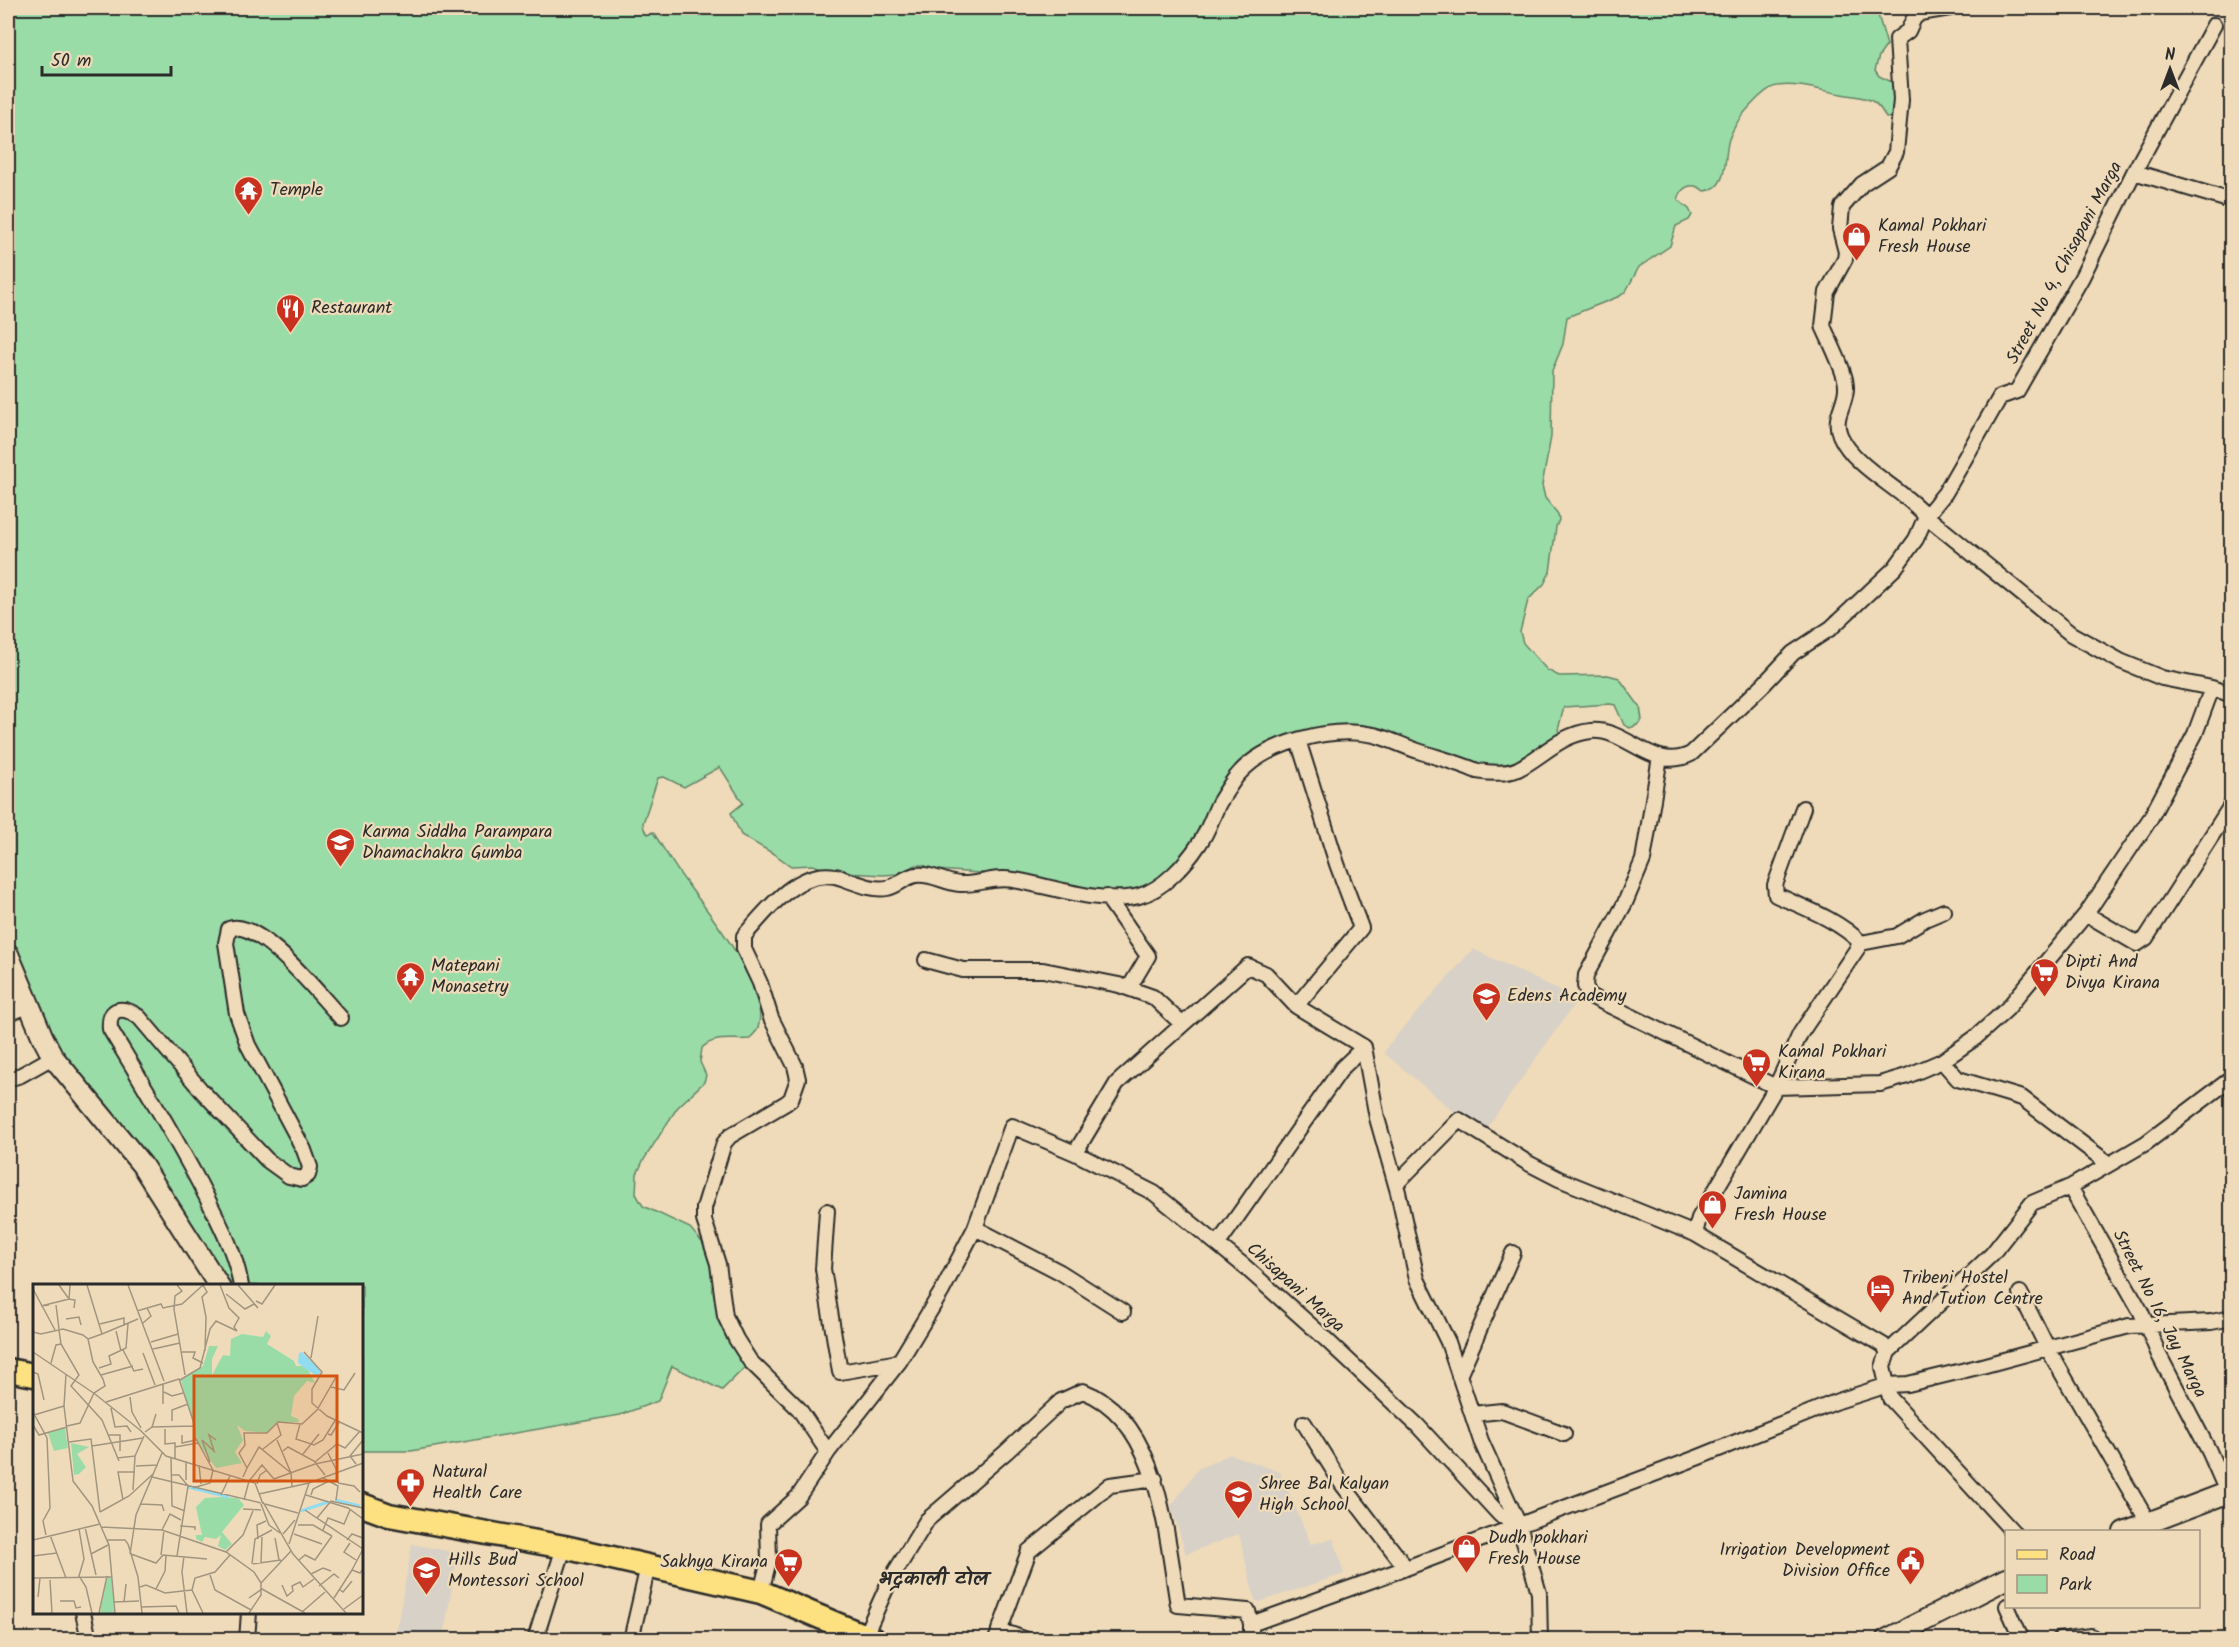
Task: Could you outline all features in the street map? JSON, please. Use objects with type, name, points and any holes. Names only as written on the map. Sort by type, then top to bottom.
[{"type":"main road","points":[[8,954],[53,1057],[142,1165],[218,1284]]},
{"type":"main road","points":[[8,1370],[33,1375]]},
{"type":"main road","points":[[2129,1530],[2229,1492]]},
{"type":"main road","points":[[363,1504],[389,1515],[564,1547],[761,1592],[868,1638]]},
{"type":"main road","points":[[1886,1640],[2002,1582]]},
{"type":"street","points":[[1950,8],[1920,13],[1914,18],[1908,31],[1897,39],[1901,100],[1896,152],[1888,167],[1862,184],[1842,207],[1840,222],[1846,252],[1845,259],[1827,292],[1823,319],[1823,326],[1846,384],[1837,425],[1841,438],[1862,463],[1916,504],[1926,516],[2071,634],[2120,661],[2162,678],[2232,694]]},
{"type":"street","name":"Street No 4, Chisapani Marga","points":[[1660,757],[1680,759],[1703,744],[1793,653],[1831,628],[1895,568],[1916,539],[1926,516],[1946,493],[2000,397],[2017,391],[2082,277],[2134,172],[2214,25]]},
{"type":"street","points":[[2134,172],[2232,201]]},
{"type":"street","points":[[828,1452],[799,1409],[750,1361],[736,1339],[725,1316],[718,1264],[704,1220],[704,1208],[724,1143],[730,1136],[786,1104],[791,1099],[798,1078],[795,1066],[771,1018],[760,983],[744,949],[744,936],[769,908],[790,890],[810,879],[823,876],[835,876],[886,888],[910,876],[925,875],[959,884],[1001,878],[1126,899],[1154,891],[1182,864],[1200,844],[1219,803],[1237,776],[1271,751],[1298,740],[1317,735],[1344,733],[1373,735],[1476,771],[1490,773],[1516,770],[1555,744],[1583,732],[1606,733],[1660,757],[1643,860],[1625,903],[1586,975],[1586,986],[1590,996],[1776,1087],[1880,1084],[1907,1076],[1942,1061],[1976,1038],[2007,1009],[2086,914],[2150,819],[2195,734],[2212,688]]},
{"type":"street","points":[[1296,1006],[1361,928],[1337,864],[1298,740]]},
{"type":"street","points":[[2086,914],[2137,944],[2146,938],[2232,804]]},
{"type":"street","points":[[1803,808],[1775,885],[1776,895],[1818,914],[1854,935],[1862,943]]},
{"type":"street","points":[[1107,897],[1148,956],[1129,988]]},
{"type":"street","points":[[1695,1234],[1700,1218],[1776,1087],[1800,1034],[1862,943],[1897,936],[1944,911]]},
{"type":"street","points":[[241,1284],[238,1267],[214,1211],[184,1152],[110,1029],[111,1016],[115,1011],[122,1009],[139,1017],[201,1090],[267,1160],[288,1176],[302,1179],[308,1175],[310,1167],[304,1150],[248,1045],[237,1014],[226,943],[229,929],[242,927],[266,940],[279,951],[340,1018]]},
{"type":"street","points":[[926,960],[963,970],[1043,970],[1119,984],[1153,997],[1182,1024]]},
{"type":"street","points":[[1075,1153],[1117,1083],[1248,966],[1266,974],[1296,1006],[1364,1047],[1377,1118],[1417,1279],[1448,1342],[1480,1441],[1519,1525],[1539,1593],[1540,1640]]},
{"type":"street","points":[[8,1013],[29,1006]]},
{"type":"street","points":[[1218,1244],[1342,1068],[1364,1047]]},
{"type":"street","points":[[8,1079],[21,1075],[53,1057]]},
{"type":"street","points":[[1942,1061],[1958,1078],[2022,1098],[2109,1164]]},
{"type":"street","points":[[2011,1530],[1890,1398],[1883,1367],[1888,1352],[1992,1254],[2032,1203],[2070,1187],[2146,1143],[2232,1078]]},
{"type":"street","points":[[1395,1184],[1459,1120],[1528,1163],[1559,1179],[1695,1234],[1875,1339],[1888,1352]]},
{"type":"street","name":"Chisapani Marga","points":[[975,1228],[1012,1126],[1075,1153],[1154,1193],[1218,1244],[1317,1331],[1417,1425],[1500,1515],[1519,1525]]},
{"type":"street","name":"Street No 16, Jay Marga","points":[[2070,1187],[2148,1326],[2159,1355],[2229,1492]]},
{"type":"street","points":[[827,1211],[823,1269],[840,1372],[899,1362]]},
{"type":"street","points":[[761,1592],[769,1560],[768,1524],[798,1497],[828,1452],[899,1362],[942,1291],[975,1228],[1060,1272],[1123,1312]]},
{"type":"street","points":[[1459,1376],[1513,1253]]},
{"type":"street","points":[[2020,1293],[2048,1349],[2148,1522]]},
{"type":"street","points":[[1251,1624],[1700,1458],[1838,1401],[1888,1385],[1908,1384],[2129,1326],[2211,1322],[2232,1318]]},
{"type":"street","points":[[868,1638],[890,1582],[927,1520],[1061,1401],[1083,1391],[1099,1397],[1127,1424],[1155,1479],[1178,1605],[1248,1611],[1251,1640]]},
{"type":"street","points":[[1472,1414],[1502,1411],[1564,1434]]},
{"type":"street","points":[[1304,1423],[1342,1484],[1406,1568]]},
{"type":"street","points":[[1027,1640],[998,1635],[1029,1551],[1110,1485],[1155,1479]]},
{"type":"street","points":[[535,1640],[564,1547]]},
{"type":"street","points":[[631,1640],[648,1566]]},
{"type":"street","points":[[2008,1608],[2022,1640]]},
{"type":"street","points":[[83,1614],[89,1640]]},
{"type":"street","points":[[247,1640],[249,1614]]},
{"type":"street","points":[[2059,1640],[2091,1636],[2098,1640]]},
{"type":"shaded area","name":"Edens Academy","points":[[1473,949],[1578,999],[1482,1135],[1384,1053],[1389,1044]]},
{"type":"shaded area","name":"Shree Bal Kalyan High School","points":[[1230,1454],[1280,1472],[1311,1544],[1334,1539],[1344,1574],[1259,1602],[1255,1600],[1239,1534],[1186,1554],[1171,1506],[1198,1469]]},
{"type":"shaded area","name":"Hills Bud Montessori School","points":[[412,1544],[458,1553],[443,1639],[395,1639]]},
{"type":"green space","points":[[8,8],[1876,8],[1887,45],[1879,56],[1875,70],[1879,76],[1892,82],[1893,117],[1886,118],[1873,101],[1862,97],[1792,85],[1769,89],[1749,107],[1735,127],[1729,139],[1724,171],[1718,185],[1704,191],[1696,186],[1688,186],[1682,191],[1678,200],[1689,209],[1692,215],[1689,220],[1676,226],[1670,246],[1639,267],[1626,291],[1620,296],[1567,317],[1563,344],[1552,371],[1551,437],[1542,485],[1545,498],[1558,514],[1559,520],[1550,572],[1544,584],[1528,600],[1520,632],[1523,643],[1547,670],[1559,676],[1608,675],[1619,678],[1640,707],[1642,720],[1637,725],[1630,728],[1624,725],[1615,705],[1564,707],[1558,730],[1563,739],[1516,766],[1499,770],[1357,731],[1254,756],[1197,839],[1156,886],[1115,895],[995,874],[936,870],[923,865],[916,865],[897,874],[883,875],[833,872],[813,865],[791,866],[741,835],[731,813],[743,803],[720,767],[684,787],[664,777],[658,778],[643,823],[644,829],[648,834],[653,832],[677,870],[736,952],[747,972],[760,1011],[757,1031],[750,1039],[712,1041],[702,1048],[700,1062],[706,1075],[704,1082],[677,1108],[637,1174],[636,1194],[643,1206],[690,1228],[707,1248],[712,1264],[718,1305],[745,1367],[722,1390],[672,1366],[658,1401],[620,1415],[411,1451],[363,1451],[363,1284],[219,1284],[59,1059],[11,948],[10,740],[8,729]]},
{"type":"place","name":"Temple","points":[[249,216]]},
{"type":"place","name":"Kamal Pokhari Fresh House","points":[[1857,262]]},
{"type":"place","name":"Restaurant","points":[[290,334]]},
{"type":"place","name":"Karma Siddha Parampara Dhamachakra Gumba","points":[[341,868]]},
{"type":"place","name":"Dipti And Divya Kirana","points":[[2044,998]]},
{"type":"place","name":"Matepani Monasetry","points":[[410,1002]]},
{"type":"place","name":"Edens Academy","points":[[1486,1022]]},
{"type":"place","name":"Kamal Pokhari Kirana","points":[[1757,1088]]},
{"type":"place","name":"Jamina Fresh House","points":[[1713,1230]]},
{"type":"place","name":"Tribeni Hostel And Tution Centre","points":[[1881,1314]]},
{"type":"place","name":"Natural Health Care","points":[[411,1508]]},
{"type":"place","name":"Shree Bal Kalyan High School","points":[[1238,1520]]},
{"type":"place","name":"Dudh pokhari Fresh House","points":[[1467,1574]]},
{"type":"place","name":"Irrigation Development Division Office","points":[[1911,1586]]},
{"type":"place","name":"Sakhya Kirana","points":[[789,1588]]},
{"type":"place","name":"Hills Bud Montessori School","points":[[427,1596]]},
{"type":"district","name":"भद्रकाली टोल","points":[[933,1580]]}]
